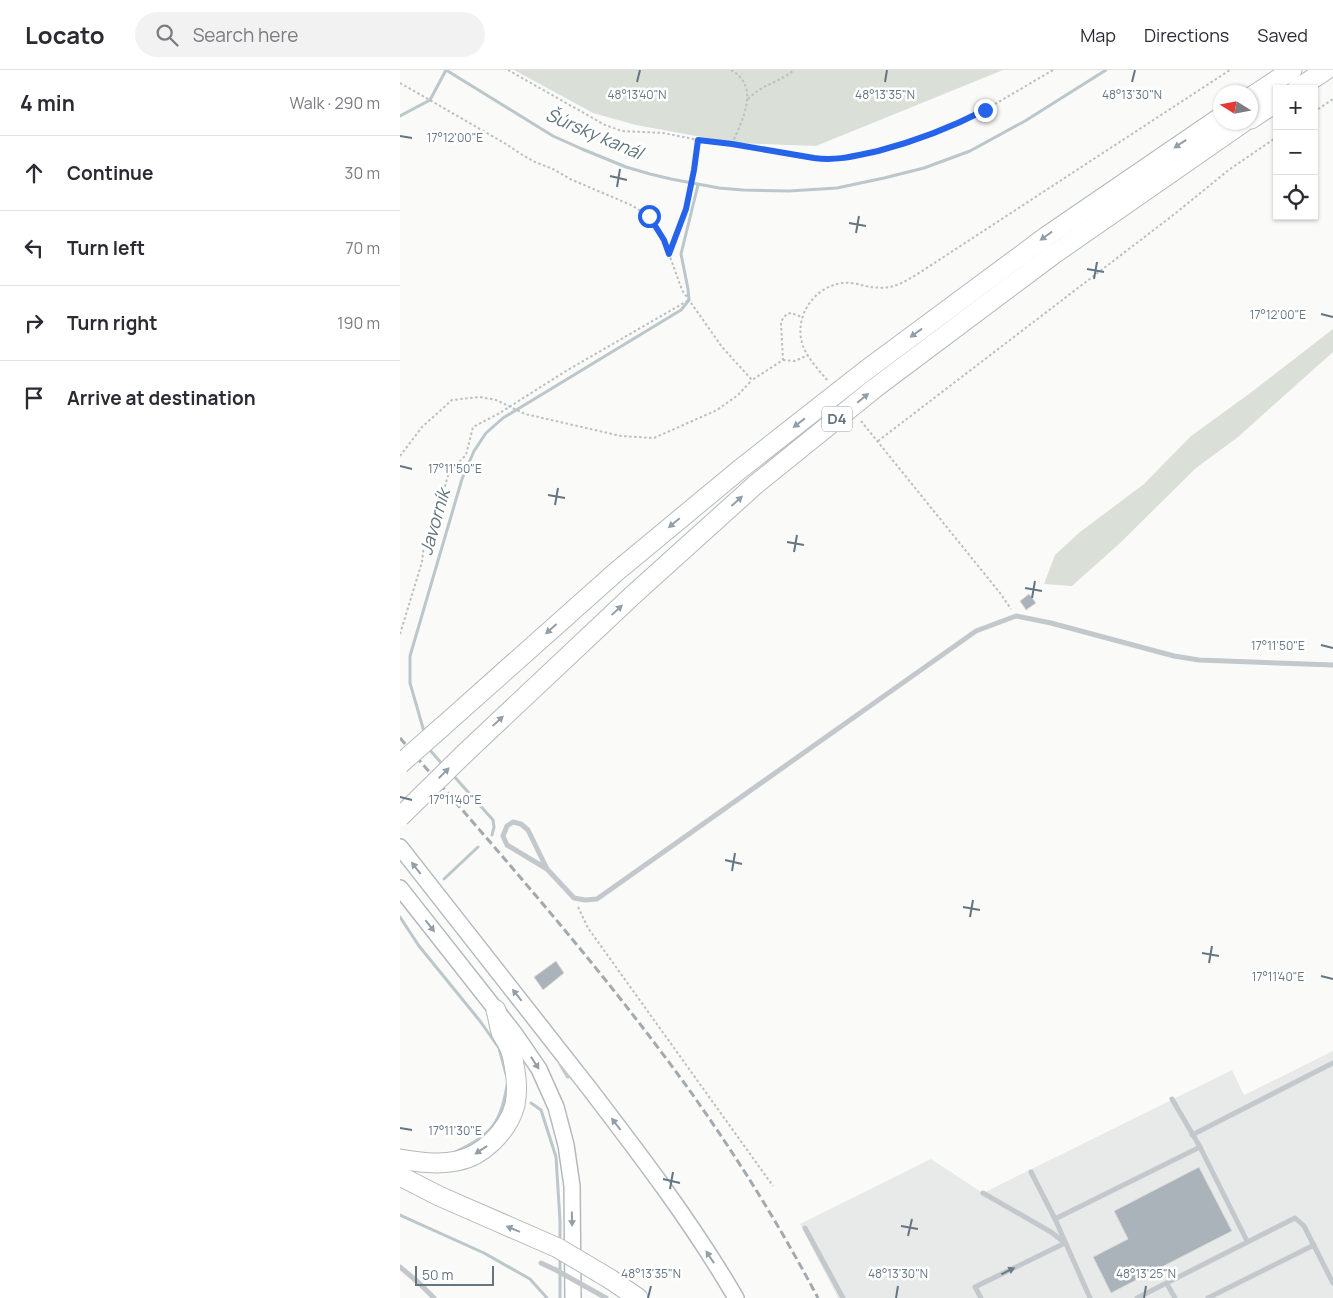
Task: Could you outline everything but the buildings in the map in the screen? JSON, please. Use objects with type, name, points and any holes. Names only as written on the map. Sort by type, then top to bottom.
[{"type":"highway","points":[[1258,92],[1292,70]]},
{"type":"highway","points":[[1303,85],[1326,70]]},
{"type":"highway","points":[[1258,113],[1273,104]]},
{"type":"highway","name":"D4","points":[[400,764],[616,572],[739,470],[864,371],[1046,236],[1213,122]]},
{"type":"highway","name":"D4","points":[[400,816],[633,595],[755,486],[868,394],[1054,254],[1232,130]]},
{"type":"highway","points":[[400,1159],[448,1163],[468,1158],[485,1148],[505,1126],[514,1107],[516,1074],[511,1051],[501,1032],[496,1010]]},
{"type":"highway","points":[[400,1176],[439,1196],[558,1248],[638,1298]]},
{"type":"main road","points":[[400,847],[625,1135],[679,1208],[736,1298]]},
{"type":"main road","points":[[400,888],[515,1034],[539,1069],[556,1107],[566,1145],[572,1186],[573,1298]]},
{"type":"lane","points":[[548,869],[507,845],[503,836],[507,826],[513,822],[521,824],[528,830],[548,869],[574,898],[585,900],[597,899],[976,632],[1016,616],[1051,623],[1174,656],[1199,660],[1333,665]]},
{"type":"lane","points":[[536,1020],[568,1076]]},
{"type":"lane","points":[[1192,1135],[1333,1063]]},
{"type":"lane","points":[[1172,1099],[1200,1147],[1247,1241]]},
{"type":"lane","points":[[1055,1219],[1200,1147]]},
{"type":"lane","points":[[1031,1172],[1055,1219],[1090,1298]]},
{"type":"lane","points":[[983,1193],[1065,1242]]},
{"type":"lane","points":[[1137,1298],[1295,1218],[1304,1226],[1333,1284]]},
{"type":"lane","points":[[805,1228],[843,1298]]},
{"type":"lane","points":[[981,1298],[975,1287],[1065,1242]]},
{"type":"lane","points":[[1208,1298],[1314,1245]]},
{"type":"lane","points":[[542,1263],[606,1298]]},
{"type":"lane","points":[[400,1267],[434,1298]]},
{"type":"lane","points":[[1167,1284],[1174,1298]]},
{"type":"path","points":[[508,70],[613,128],[631,132],[663,133],[826,160],[841,159],[893,147],[956,125],[1052,70]]},
{"type":"path","points":[[731,70],[739,75],[748,89],[743,120],[732,144]]},
{"type":"path","points":[[748,98],[754,92],[787,76],[794,70]]},
{"type":"path","points":[[827,380],[803,346],[801,331],[802,317],[808,304],[817,294],[842,283],[889,288],[902,283],[1230,70]]},
{"type":"path","points":[[400,83],[521,154],[570,179],[631,205],[649,216],[664,240],[682,290],[688,300],[722,347],[752,380]]},
{"type":"path","points":[[1318,109],[1333,99]]},
{"type":"path","points":[[669,254],[686,209],[698,140]]},
{"type":"path","points":[[878,441],[1164,222],[1230,169],[1273,140]]},
{"type":"path","points":[[400,634],[422,562],[424,544],[431,535],[449,472],[466,455],[473,427],[510,407],[566,371],[688,300]]},
{"type":"path","points":[[783,360],[781,323],[783,318],[786,314],[791,313],[802,317]]},
{"type":"path","points":[[400,456],[422,427],[452,400],[480,397],[496,400],[525,414],[621,436],[654,438],[717,410],[738,395],[752,380],[783,360],[795,361],[808,355]]},
{"type":"path","points":[[862,421],[1016,616]]},
{"type":"path","points":[[574,898],[588,928],[773,1186]]},
{"type":"shaded area","points":[[514,70],[1003,70],[816,146],[734,143],[636,125],[593,113]]},
{"type":"shaded area","points":[[1333,329],[1333,352],[1238,437],[1196,468],[1119,544],[1072,586],[1044,584],[1055,555],[1080,532],[1144,484],[1191,436]]},
{"type":"shaded area","points":[[1333,1051],[1333,1298],[838,1298],[800,1224],[931,1159],[983,1193],[1232,1070],[1244,1095]]},
{"type":"waterway","name":"Šúrsky kanál","points":[[446,70],[553,136],[626,167],[671,179],[719,188],[789,191],[837,188],[884,178],[924,168],[970,151],[1025,121],[1106,70]]},
{"type":"waterway","points":[[400,116],[430,100],[446,70]]},
{"type":"waterway","name":"Javorník","points":[[425,735],[410,683],[410,656],[462,479],[474,451],[486,433],[503,418],[681,310],[689,300],[681,254],[698,185]]},
{"type":"waterway","name":"Javorník","points":[[428,748],[444,766]]},
{"type":"waterway","name":"Javorník","points":[[452,774],[493,820],[492,835]]},
{"type":"waterway","name":"Javorník","points":[[444,879],[478,847]]},
{"type":"waterway","points":[[400,917],[419,946],[480,1021],[499,1048],[506,1074]]},
{"type":"waterway","points":[[455,1152],[479,1139],[494,1125],[502,1106],[508,1080]]},
{"type":"waterway","points":[[531,1103],[541,1110],[556,1157],[560,1242]]},
{"type":"waterway","points":[[400,1215],[484,1253],[530,1279],[547,1298]]},
{"type":"waterway","points":[[560,1256],[560,1298]]},
{"type":"railway","points":[[400,738],[565,930],[659,1049],[703,1109],[744,1170],[818,1298]]},
{"type":"route","points":[[649,216],[664,240],[669,254],[686,209],[698,140],[833,160],[893,147],[927,136],[956,125],[985,110]]}]
